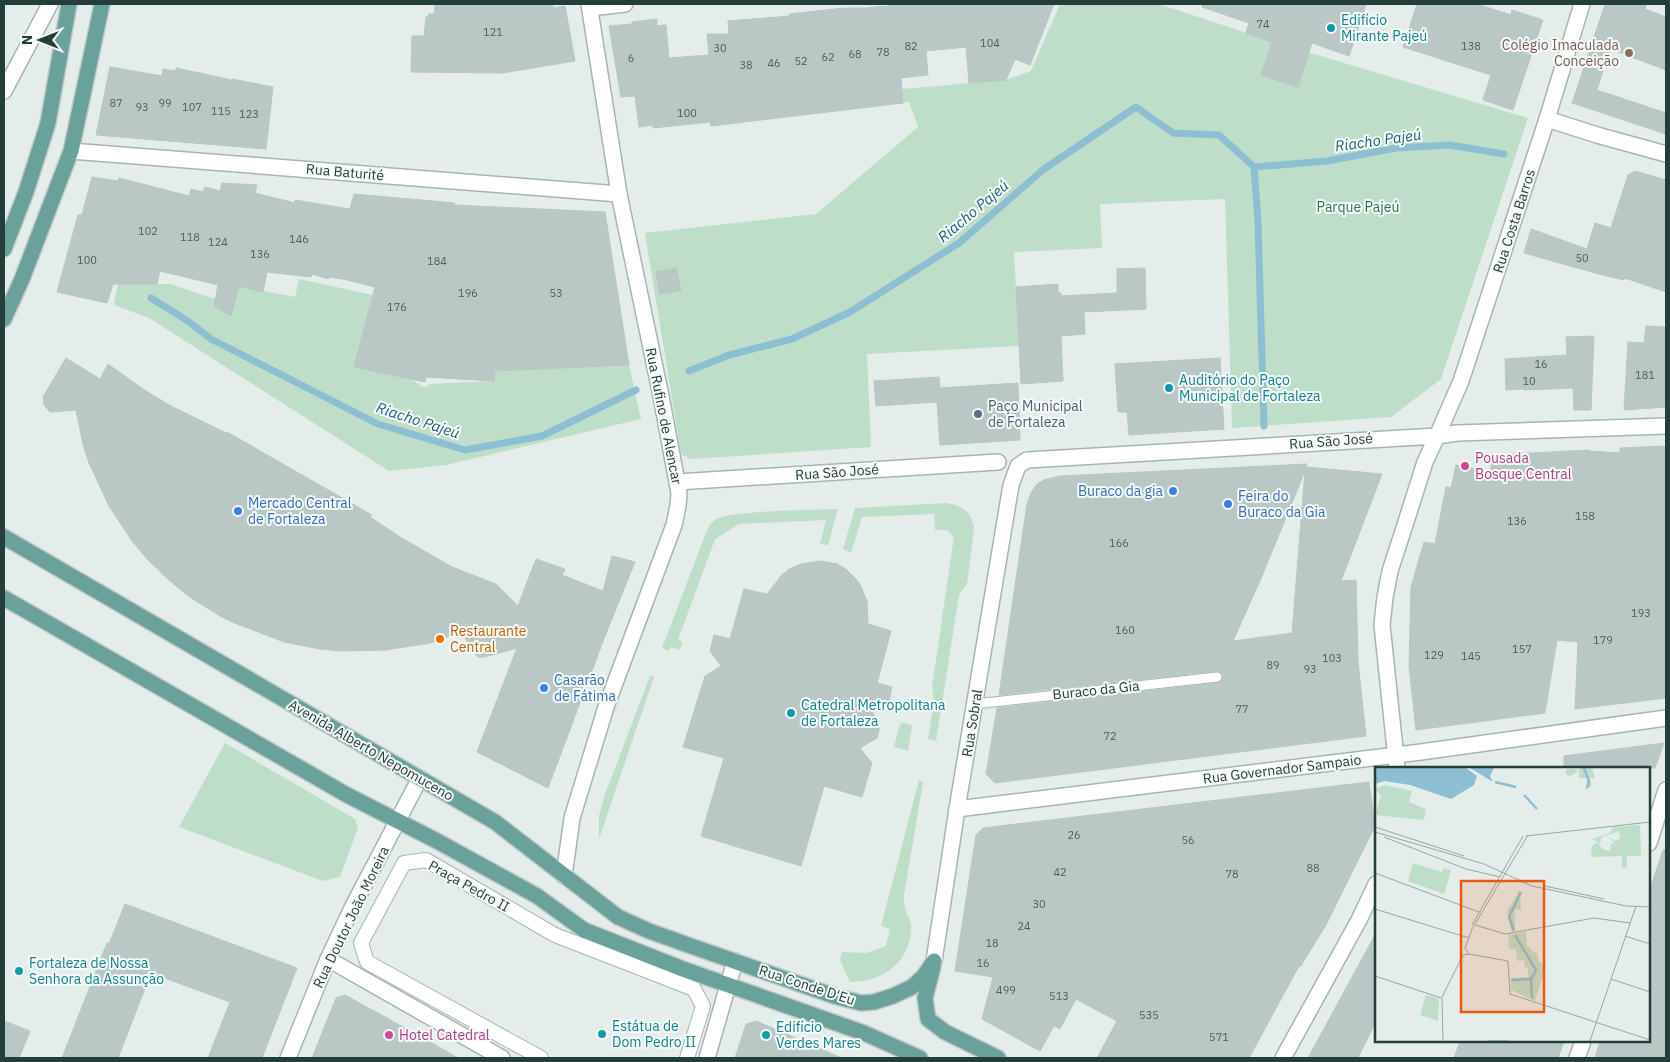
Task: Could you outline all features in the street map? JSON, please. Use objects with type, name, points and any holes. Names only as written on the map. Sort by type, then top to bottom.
[{"type":"main road","points":[[4,249],[26,192],[48,123],[70,4]]},
{"type":"main road","points":[[4,319],[22,279],[72,150],[102,4]]},
{"type":"main road","name":"Avenida Alberto Nepomuceno","points":[[4,537],[495,822],[618,917],[649,931],[735,961]]},
{"type":"main road","points":[[4,598],[347,795],[537,896],[584,930],[605,940],[728,985]]},
{"type":"main road","name":"Rua Conde D'Eu","points":[[735,961],[834,996],[861,1003],[893,996],[912,987],[924,976],[934,961]]},
{"type":"main road","points":[[934,961],[925,998],[928,1019],[945,1032],[998,1058]]},
{"type":"main road","name":"Rua Conde D'Eu","points":[[728,985],[864,1033],[920,1058]]},
{"type":"street","points":[[4,91],[50,4]]},
{"type":"street","points":[[590,6],[625,4]]},
{"type":"street","name":"Rua Costa Barros","points":[[1396,762],[1382,625],[1390,571],[1425,462],[1462,381],[1547,120],[1582,4]]},
{"type":"street","name":"Rua Rufino de Alencar","points":[[564,876],[572,818],[606,707],[674,525],[678,506],[677,482],[619,194],[590,6]]},
{"type":"street","points":[[1547,120],[1666,154]]},
{"type":"street","name":"Rua Baturité","points":[[72,150],[619,194]]},
{"type":"street","name":"Rua São José","points":[[1011,485],[1018,466],[1027,460],[1437,436],[1457,433],[1666,426]]},
{"type":"street","name":"Rua São José","points":[[677,482],[998,462]]},
{"type":"street","name":"Rua Sobral","points":[[934,961],[957,809],[1011,485]]},
{"type":"street","name":"Rua Governador Sampaio","points":[[957,809],[1396,762],[1666,718]]},
{"type":"street","name":"Rua Doutor João Moreira","points":[[288,1058],[328,959],[352,908],[420,778]]},
{"type":"street","points":[[1650,840],[1666,790]]},
{"type":"street","name":"Praça Pedro II","points":[[541,1058],[367,962],[361,943],[404,863],[426,860],[555,935],[694,989],[703,1006],[687,1058]]},
{"type":"street","points":[[1283,1058],[1359,920],[1375,886]]},
{"type":"street","points":[[328,959],[502,1058]]},
{"type":"street","points":[[707,1058],[735,961]]},
{"type":"street","points":[[1577,1058],[1583,1042]]},
{"type":"lane","name":"Buraco da Gia","points":[[975,704],[1217,677]]},
{"type":"green space","name":"Parque Pajeú","points":[[1060,4],[1159,4],[1271,41],[1528,118],[1441,379],[1391,417],[1232,428],[1225,199],[1100,204],[1102,248],[1014,252],[1019,346],[867,354],[871,447],[691,459],[681,454],[645,233],[816,214],[918,127],[909,102],[903,103],[902,89],[1006,80],[1031,71]]},
{"type":"green space","points":[[299,279],[373,295],[354,367],[411,379],[424,388],[430,384],[494,381],[495,371],[629,365],[641,419],[446,465],[389,471],[149,318],[114,305],[118,284],[170,284],[215,299],[214,306],[231,316],[239,286],[295,297]]},
{"type":"green space","points":[[947,503],[958,506],[966,511],[971,518],[974,529],[967,584],[959,595],[936,741],[928,739],[934,702],[932,687],[954,537],[947,530],[935,530],[934,514],[862,517],[851,553],[843,549],[855,508]]},
{"type":"green space","points":[[838,509],[828,545],[820,544],[826,520],[739,524],[715,539],[678,640],[682,642],[680,650],[670,647],[669,651],[662,648],[709,526],[713,521],[723,517],[754,512]]},
{"type":"green space","points":[[650,676],[654,677],[599,839],[599,816],[604,797]]},
{"type":"green space","points":[[903,723],[912,727],[908,751],[894,747],[900,724]]},
{"type":"green space","points":[[225,743],[355,819],[358,828],[340,877],[323,881],[179,827]]},
{"type":"green space","points":[[919,780],[923,782],[904,895],[904,902],[911,925],[907,950],[901,959],[884,974],[862,981],[850,982],[840,960],[842,952],[866,953],[886,946],[890,929],[881,926]]},
{"type":"building","points":[[435,4],[553,4],[553,8],[565,6],[575,61],[502,73],[411,72],[412,36],[424,36],[426,17],[429,14],[434,14]]},
{"type":"building","points":[[910,4],[1054,4],[1030,65],[1015,59],[1006,80],[969,83],[966,47],[926,51],[928,75],[901,78],[903,103],[711,126],[710,122],[653,128],[653,125],[639,127],[635,96],[621,97],[609,26],[657,19],[657,26],[666,25],[669,58],[709,55],[707,34],[729,34],[728,21],[790,16],[789,14],[844,8]]},
{"type":"building","points":[[1202,4],[1366,4],[1349,56],[1312,43],[1298,87],[1261,75],[1272,42],[1246,33],[1249,23],[1202,7]]},
{"type":"building","points":[[1417,4],[1477,4],[1511,15],[1512,10],[1543,20],[1513,110],[1483,100],[1491,75],[1403,47]]},
{"type":"building","name":"Colégio Imaculada Conceição","points":[[1605,4],[1646,4],[1645,9],[1666,17],[1666,70],[1610,49],[1597,90],[1666,113],[1666,134],[1572,103]]},
{"type":"building","points":[[110,67],[162,76],[163,69],[176,71],[176,68],[273,87],[266,149],[96,135]]},
{"type":"building","points":[[1635,171],[1666,180],[1666,292],[1625,278],[1624,280],[1595,273],[1524,253],[1531,229],[1587,249],[1595,223],[1611,228],[1628,175]]},
{"type":"building","points":[[92,177],[118,181],[119,178],[189,196],[191,189],[203,192],[205,187],[220,191],[222,183],[257,185],[255,193],[295,203],[295,200],[350,209],[354,194],[455,203],[454,205],[605,212],[629,365],[495,371],[494,381],[426,377],[425,382],[354,367],[375,287],[312,274],[311,277],[267,272],[263,292],[239,286],[231,316],[214,306],[218,285],[160,271],[157,284],[113,284],[107,303],[57,292],[78,215],[82,215]]},
{"type":"building","points":[[676,268],[681,290],[660,294],[656,272]]},
{"type":"building","points":[[1145,268],[1146,309],[1084,312],[1085,334],[1061,336],[1063,381],[1021,384],[1016,287],[1058,284],[1058,293],[1061,293],[1061,296],[1117,293],[1117,269]]},
{"type":"building","points":[[1646,326],[1666,327],[1666,407],[1624,410],[1628,342],[1644,343]]},
{"type":"building","points":[[1594,336],[1591,410],[1574,410],[1573,388],[1506,390],[1505,359],[1567,355],[1566,337]]},
{"type":"building","name":"Mercado Central de Fortaleza","points":[[66,358],[100,379],[108,364],[169,405],[227,432],[372,515],[370,517],[400,537],[452,567],[496,584],[518,606],[536,559],[565,569],[562,575],[603,591],[612,556],[635,562],[548,788],[477,752],[517,648],[478,657],[472,651],[462,632],[430,643],[386,650],[341,651],[284,642],[220,616],[188,596],[169,580],[132,541],[109,506],[89,463],[76,410],[50,412],[44,405],[43,397]]},
{"type":"building","name":"Auditório do Paço Municipal de Fortaleza","points":[[1220,358],[1224,429],[1129,435],[1127,412],[1118,412],[1115,364]]},
{"type":"building","name":"Paço Municipal de Fortaleza","points":[[939,377],[940,388],[1018,383],[1020,440],[940,445],[937,402],[876,406],[874,381]]},
{"type":"building","points":[[1666,446],[1666,698],[1575,709],[1578,642],[1557,640],[1545,713],[1416,730],[1409,666],[1411,587],[1424,542],[1435,544],[1446,487],[1451,488],[1456,465],[1490,472],[1493,455],[1589,450],[1620,453],[1620,448]]},
{"type":"building","points":[[1307,464],[1306,467],[1382,474],[1341,581],[1356,580],[1358,662],[1366,736],[995,783],[986,774],[997,708],[1218,683],[1223,679],[1222,673],[1216,671],[999,695],[1027,504],[1037,484],[1060,476]],"holes":[[[1305,471],[1292,633],[1233,641]]]},
{"type":"building","name":"Catedral Metropolitana de Fortaleza","points":[[821,561],[837,564],[854,577],[860,584],[867,601],[868,624],[891,631],[877,683],[892,687],[889,701],[871,709],[880,726],[877,738],[860,748],[872,763],[862,797],[824,786],[801,866],[701,836],[724,758],[683,747],[705,676],[721,666],[710,651],[714,635],[730,639],[744,589],[767,594],[789,569],[801,564]]},
{"type":"building","points":[[1664,743],[1655,768],[1564,767],[1564,756]]},
{"type":"building","points":[[1369,782],[1375,826],[1326,925],[1299,966],[1249,1058],[1097,1058],[1117,1021],[1076,999],[1060,1029],[1054,1026],[1040,1051],[982,1019],[993,977],[955,971],[976,835],[983,828]]},
{"type":"building","points":[[1663,850],[1666,850],[1666,1058],[1595,1058],[1600,1042],[1650,1042],[1650,889]]},
{"type":"building","points":[[125,904],[297,968],[262,1058],[208,1058],[230,1002],[151,973],[118,1058],[62,1058],[107,943],[109,944]]},
{"type":"building","points":[[1375,935],[1375,1023],[1358,1058],[1308,1058]]},
{"type":"building","points":[[345,995],[458,1058],[312,1058],[336,998]]},
{"type":"building","points":[[4,1021],[30,1031],[19,1058],[4,1058]]},
{"type":"building","name":"Edifício Verdes Mares","points":[[756,1021],[842,1058],[735,1058],[746,1024]]},
{"type":"building","points":[[1460,1042],[1564,1042],[1558,1058],[1454,1058]]},
{"type":"waterway","name":"Riacho Pajeú","points":[[689,371],[729,355],[792,339],[850,312],[959,243],[1044,169],[1136,107],[1173,133],[1219,135],[1254,167],[1258,222],[1264,426]]},
{"type":"waterway","name":"Riacho Pajeú","points":[[1254,167],[1327,161],[1396,148],[1449,145],[1504,154]]},
{"type":"waterway","name":"Riacho Pajeú","points":[[151,298],[188,321],[211,339],[378,424],[465,450],[542,436],[636,390]]},
{"type":"place","name":"Edifício Mirante Pajeú","points":[[1331,28]]},
{"type":"place","name":"Colégio Imaculada Conceição","points":[[1629,53]]},
{"type":"place","name":"Auditório do Paço Municipal de Fortaleza","points":[[1169,388]]},
{"type":"place","name":"Paço Municipal de Fortaleza","points":[[978,414]]},
{"type":"place","name":"Pousada Bosque Central","points":[[1465,466]]},
{"type":"place","name":"Buraco da gia","points":[[1173,491]]},
{"type":"place","name":"Feira do Buraco da Gia","points":[[1228,504]]},
{"type":"place","name":"Mercado Central de Fortaleza","points":[[238,511]]},
{"type":"place","name":"Restaurante Central","points":[[440,639]]},
{"type":"place","name":"Casarão de Fátima","points":[[544,688]]},
{"type":"place","name":"Catedral Metropolitana de Fortaleza","points":[[791,713]]},
{"type":"place","name":"Fortaleza de Nossa Senhora da Assunção","points":[[19,971]]},
{"type":"place","name":"Estátua de Dom Pedro II","points":[[602,1034]]},
{"type":"place","name":"Hotel Catedral","points":[[389,1035]]},
{"type":"place","name":"Edifício Verdes Mares","points":[[766,1035]]}]
